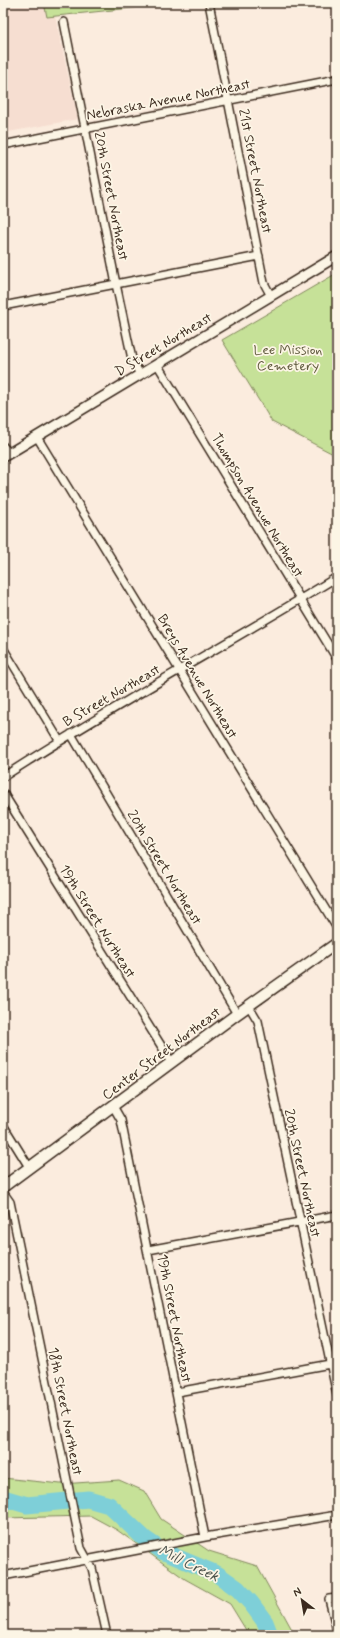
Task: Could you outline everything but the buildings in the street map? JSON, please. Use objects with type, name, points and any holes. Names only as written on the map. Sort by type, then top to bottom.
[{"type":"main road","name":"Center Street Northeast","points":[[3,1187],[237,1014],[337,943]]},
{"type":"street","name":"21st Street Northeast","points":[[209,3],[264,283],[271,296]]},
{"type":"street","name":"20th Street Northeast","points":[[64,22],[132,359],[140,375]]},
{"type":"street","name":"Nebraska Avenue Northeast","points":[[3,145],[337,79]]},
{"type":"street","points":[[3,306],[259,256]]},
{"type":"street","name":"D Street Northeast","points":[[6,455],[337,256]]},
{"type":"street","name":"Thompson Avenue Northeast","points":[[157,364],[337,659]]},
{"type":"street","name":"Breys Avenue Northeast","points":[[37,437],[337,928]]},
{"type":"street","points":[[3,446],[6,455]]},
{"type":"street","name":"B Street Northeast","points":[[3,777],[59,740],[337,578]]},
{"type":"street","points":[[3,648],[59,740]]},
{"type":"street","name":"20th Street Northeast","points":[[71,734],[237,1014]]},
{"type":"street","name":"19th Street Northeast","points":[[3,793],[172,1063]]},
{"type":"street","name":"20th Street Northeast","points":[[249,1006],[258,1021],[337,1395]]},
{"type":"street","name":"19th Street Northeast","points":[[113,1106],[121,1120],[205,1537]]},
{"type":"street","points":[[3,1125],[29,1167]]},
{"type":"street","name":"18th Street Northeast","points":[[3,1192],[10,1202],[81,1548],[93,1571],[107,1635]]},
{"type":"street","points":[[148,1250],[337,1215]]},
{"type":"street","points":[[176,1392],[330,1364]]},
{"type":"street","points":[[3,1576],[205,1537],[337,1515]]},
{"type":"street","points":[[337,1598],[329,1599],[337,1630]]},
{"type":"shaded area","points":[[3,3],[44,3],[47,17],[55,16],[78,119],[3,133],[3,22],[5,22]]},
{"type":"green space","points":[[44,3],[141,3],[141,7],[47,17]]},
{"type":"green space","name":"Lee Mission Cemetery","points":[[337,273],[337,456],[272,422],[222,340]]},
{"type":"green space","points":[[3,1478],[61,1484],[119,1480],[144,1491],[161,1519],[209,1551],[257,1566],[295,1635],[249,1635],[230,1604],[185,1579],[117,1530],[91,1516],[3,1518]]},
{"type":"waterway","name":"Mill Creek","points":[[3,1498],[27,1505],[88,1499],[109,1505],[145,1539],[164,1552],[217,1574],[238,1589],[265,1622],[270,1635]]}]
